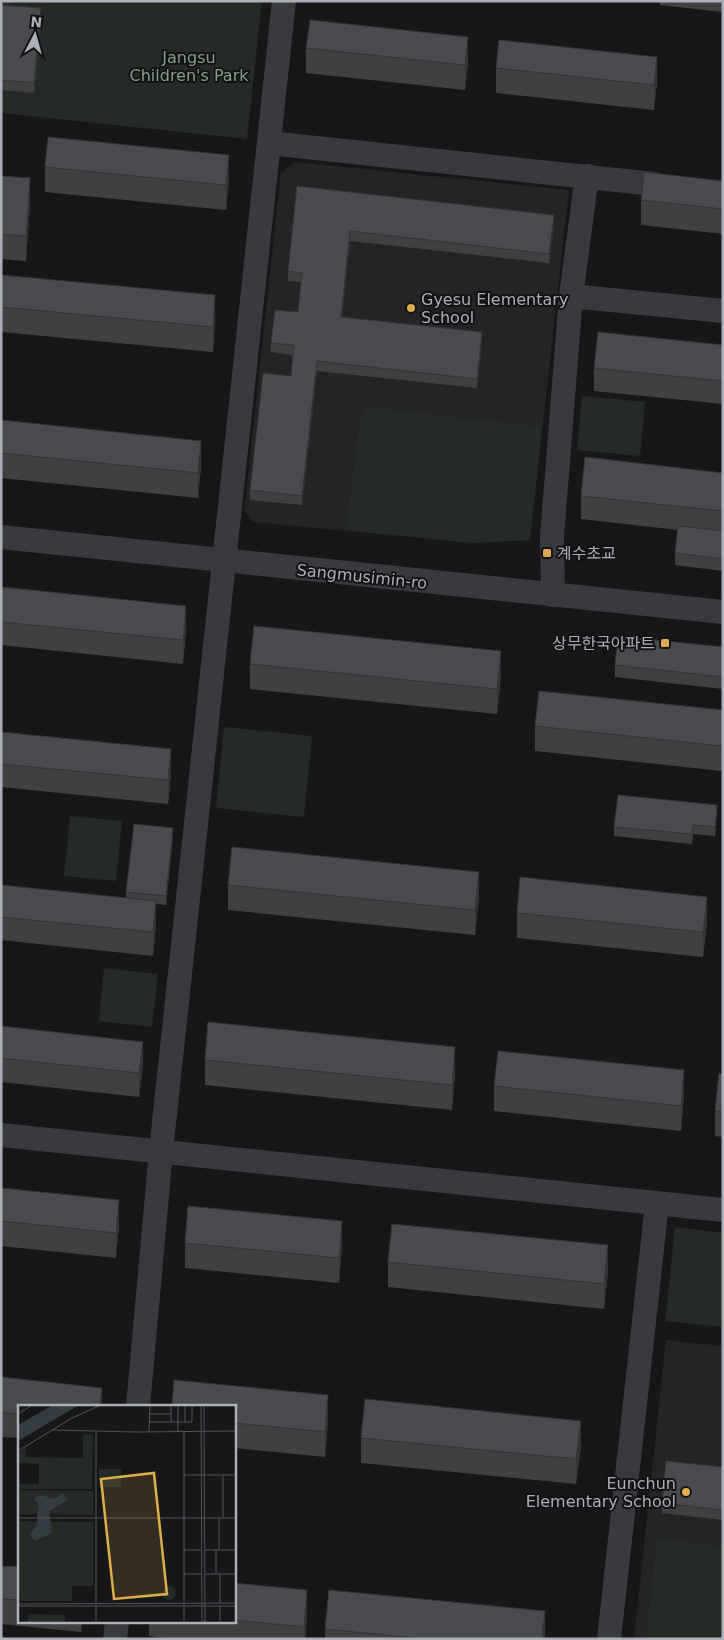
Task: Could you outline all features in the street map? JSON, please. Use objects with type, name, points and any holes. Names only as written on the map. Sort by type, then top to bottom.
[{"type":"street","points":[[138,1405],[161,1151],[284,1]]},
{"type":"street","points":[[269,143],[654,184]]},
{"type":"street","points":[[552,595],[552,537],[571,296],[587,176]]},
{"type":"street","points":[[571,296],[723,311]]},
{"type":"street","name":"Sangmusimin-ro","points":[[1,537],[225,562],[723,612]]},
{"type":"street","points":[[1,1135],[723,1210]]},
{"type":"street","points":[[608,1639],[657,1204]]},
{"type":"street","points":[[115,1639],[117,1622]]},
{"type":"shaded area","name":"Gyesu Elementary School","points":[[295,162],[569,190],[530,540],[473,543],[254,522],[244,511],[281,173]]},
{"type":"shaded area","name":"Eunchun Elementary School","points":[[666,1340],[723,1346],[723,1639],[634,1639]]},
{"type":"green space","name":"Jangsu Children's Park","points":[[1,1],[262,1],[247,139],[1,113]]},
{"type":"green space","points":[[582,396],[645,402],[640,456],[577,450]]},
{"type":"green space","points":[[362,406],[542,427],[530,540],[473,543],[346,530]]},
{"type":"green space","points":[[224,727],[312,736],[304,817],[216,808]]},
{"type":"green space","points":[[70,816],[122,821],[116,881],[64,876]]},
{"type":"green space","points":[[104,968],[158,974],[152,1027],[99,1021]]},
{"type":"green space","points":[[675,1227],[723,1233],[723,1327],[665,1321]]},
{"type":"green space","points":[[657,1539],[723,1546],[723,1639],[646,1639]]},
{"type":"building","points":[[1,5],[41,8],[34,83],[1,80]]},
{"type":"building","points":[[310,20],[468,37],[465,65],[306,48]]},
{"type":"building","points":[[499,40],[657,57],[654,85],[496,68]]},
{"type":"building","points":[[48,137],[229,155],[226,185],[45,167]]},
{"type":"building","points":[[644,172],[723,181],[723,209],[641,200]]},
{"type":"building","points":[[1,176],[30,178],[26,236],[1,234]]},
{"type":"building","points":[[297,186],[554,215],[549,254],[350,231],[341,317],[482,332],[477,379],[317,361],[302,496],[250,490],[263,373],[291,376],[294,345],[271,343],[275,310],[298,312],[302,273],[288,271]]},
{"type":"building","points":[[1,275],[215,295],[213,327],[1,307]]},
{"type":"building","points":[[598,332],[723,345],[723,381],[594,368]]},
{"type":"building","points":[[1,420],[201,441],[198,473],[1,453]]},
{"type":"building","points":[[585,457],[723,473],[723,511],[581,496]]},
{"type":"building","points":[[678,526],[723,531],[723,559],[675,553]]},
{"type":"building","points":[[1,587],[186,606],[183,640],[1,622]]},
{"type":"building","points":[[254,626],[501,651],[497,689],[250,664]]},
{"type":"building","points":[[618,636],[723,647],[723,677],[615,665]]},
{"type":"building","points":[[539,691],[723,710],[722,746],[535,726]]},
{"type":"building","points":[[1,732],[171,749],[168,780],[1,764]]},
{"type":"building","points":[[618,795],[717,805],[715,827],[693,825],[692,834],[614,827]]},
{"type":"building","points":[[134,824],[173,828],[166,896],[126,892]]},
{"type":"building","points":[[232,847],[479,872],[475,910],[228,885]]},
{"type":"building","points":[[520,877],[707,897],[703,932],[517,913]]},
{"type":"building","points":[[1,885],[156,901],[153,932],[1,917]]},
{"type":"building","points":[[208,1022],[455,1047],[452,1085],[205,1060]]},
{"type":"building","points":[[1,1026],[143,1042],[139,1073],[1,1058]]},
{"type":"building","points":[[498,1051],[684,1070],[681,1106],[494,1086]]},
{"type":"building","points":[[719,1073],[723,1074],[723,1112],[715,1111]]},
{"type":"building","points":[[1,1188],[119,1200],[116,1233],[1,1221]]},
{"type":"building","points":[[188,1206],[342,1221],[339,1258],[185,1243]]},
{"type":"building","points":[[392,1224],[608,1245],[604,1284],[388,1262]]},
{"type":"building","points":[[1,1377],[102,1388],[100,1405],[18,1405],[18,1414],[1,1412]]},
{"type":"building","points":[[174,1380],[328,1395],[325,1432],[235,1423],[235,1405],[172,1405]]},
{"type":"building","points":[[365,1399],[581,1421],[576,1459],[361,1438]]},
{"type":"building","points":[[666,1461],[723,1467],[723,1510],[662,1503]]},
{"type":"building","points":[[1,1566],[18,1567],[18,1600],[1,1599]]},
{"type":"building","points":[[235,1583],[307,1590],[304,1627],[235,1620]]},
{"type":"building","points":[[329,1590],[545,1611],[542,1639],[426,1639],[325,1629]]},
{"type":"place","name":"Gyesu Elementary School","points":[[411,308]]},
{"type":"place","name":"계수초교","points":[[547,553]]},
{"type":"place","name":"상무한국아파트","points":[[665,643]]},
{"type":"place","name":"Eunchun Elementary School","points":[[686,1492]]}]
